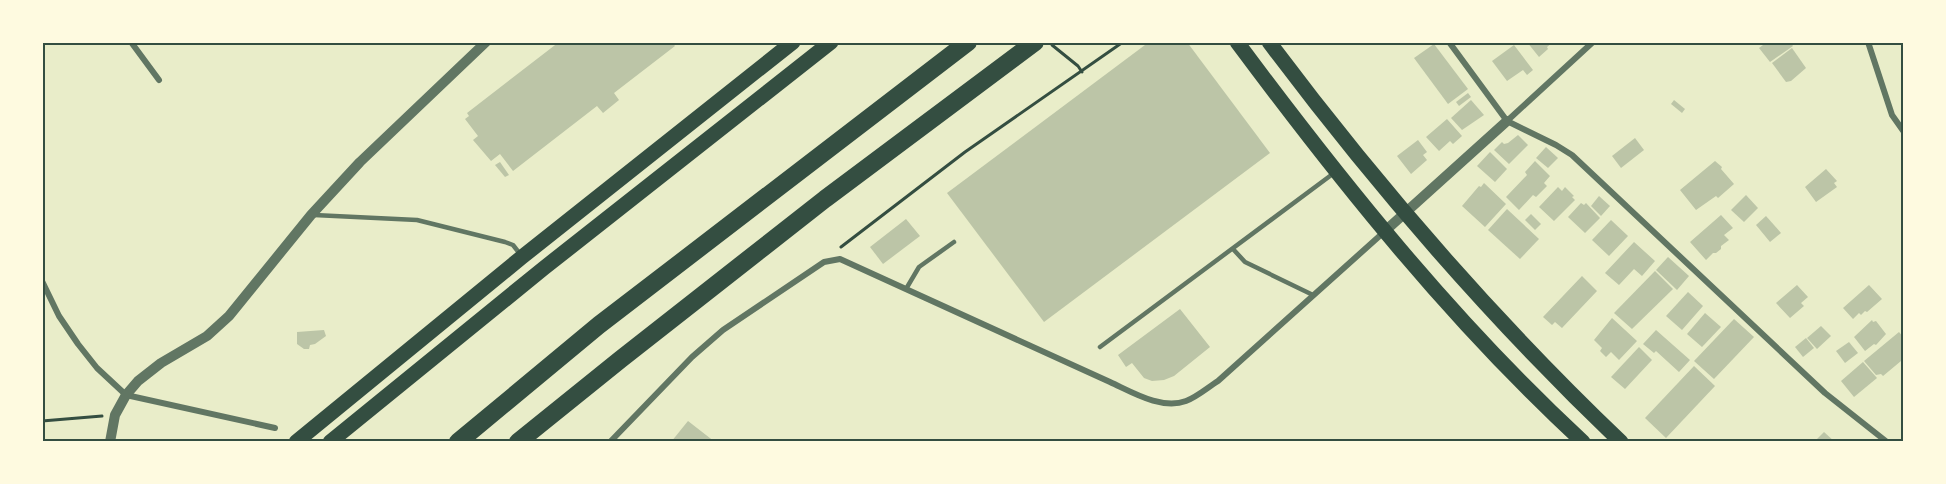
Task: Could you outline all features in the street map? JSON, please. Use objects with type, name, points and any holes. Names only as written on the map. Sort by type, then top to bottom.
[{"type":"highway","points":[[458,442],[609,318],[968,42]]},
{"type":"highway","points":[[518,442],[621,358],[825,199],[1035,42]]},
{"type":"main road","points":[[296,442],[522,257],[793,42]]},
{"type":"main road","points":[[330,442],[553,260],[831,42]]},
{"type":"main road","points":[[1237,42],[1336,172],[1385,231],[1514,375],[1583,442]]},
{"type":"main road","points":[[1269,42],[1330,123],[1404,214],[1535,357],[1621,442]]},
{"type":"street","points":[[131,42],[159,80]]},
{"type":"street","points":[[110,442],[116,415],[126,395],[138,381],[161,363],[207,336],[229,316],[311,215],[360,162],[486,42]]},
{"type":"street","points":[[1449,42],[1508,121],[1572,155],[1825,393],[1887,442]]},
{"type":"street","points":[[1868,42],[1892,115],[1904,132]]},
{"type":"street","points":[[610,442],[692,357],[723,330],[824,262],[833,259],[840,259],[1135,393],[1164,403],[1183,402],[1218,381],[1508,121],[1590,43]]},
{"type":"street","points":[[42,281],[59,316],[78,344],[97,368],[126,395],[275,428]]},
{"type":"lane","points":[[1100,347],[1336,172]]},
{"type":"lane","points":[[311,215],[417,220],[505,242],[513,245],[522,257]]},
{"type":"lane","points":[[906,289],[918,267],[954,242]]},
{"type":"lane","points":[[1233,249],[1245,262],[1313,295]]},
{"type":"path","points":[[1049,42],[1082,72]]},
{"type":"path","points":[[833,259],[842,246],[965,152],[1123,42]]},
{"type":"path","points":[[42,421],[116,415]]},
{"type":"building","points":[[559,42],[672,42],[675,46],[614,93],[619,100],[603,113],[597,106],[513,171],[500,154],[491,161],[473,140],[478,136],[465,119],[469,116],[467,113]]},
{"type":"building","points":[[1149,42],[1187,42],[1270,153],[1044,322],[947,193]]},
{"type":"building","points":[[1527,42],[1553,42],[1539,57]]},
{"type":"building","points":[[1767,42],[1790,42],[1793,46],[1770,62],[1759,48]]},
{"type":"building","points":[[1434,44],[1468,89],[1448,104],[1414,58]]},
{"type":"building","points":[[1514,45],[1533,70],[1527,75],[1523,70],[1507,81],[1492,61]]},
{"type":"building","points":[[1792,48],[1806,68],[1791,81],[1786,82],[1772,63]]},
{"type":"building","points":[[1468,93],[1471,97],[1459,106],[1456,102]]},
{"type":"building","points":[[1471,100],[1484,115],[1462,130],[1451,118]]},
{"type":"building","points":[[1674,100],[1685,109],[1682,113],[1671,104]]},
{"type":"building","points":[[1447,119],[1462,136],[1453,144],[1450,141],[1439,151],[1426,137]]},
{"type":"building","points":[[1518,135],[1528,145],[1509,164],[1494,150],[1502,142],[1508,143]]},
{"type":"building","points":[[1635,138],[1644,150],[1621,168],[1612,156]]},
{"type":"building","points":[[1418,140],[1427,152],[1423,155],[1427,160],[1411,174],[1397,156]]},
{"type":"building","points":[[1546,147],[1558,158],[1548,168],[1536,158]]},
{"type":"building","points":[[1490,152],[1507,169],[1495,182],[1477,166]]},
{"type":"building","points":[[1535,161],[1550,176],[1544,183],[1547,186],[1536,197],[1533,195],[1519,210],[1506,197],[1527,175],[1525,172]]},
{"type":"building","points":[[1715,161],[1734,184],[1718,198],[1716,196],[1696,210],[1680,190]]},
{"type":"building","points":[[500,162],[509,175],[505,177],[495,165]]},
{"type":"building","points":[[1826,169],[1837,181],[1834,183],[1837,187],[1816,202],[1805,187]]},
{"type":"building","points":[[1484,183],[1506,204],[1485,227],[1462,206]]},
{"type":"building","points":[[1558,187],[1562,191],[1565,187],[1575,200],[1554,221],[1539,207]]},
{"type":"building","points":[[1746,195],[1758,208],[1744,222],[1731,210]]},
{"type":"building","points":[[1599,196],[1610,206],[1601,216],[1591,206]]},
{"type":"building","points":[[1581,203],[1584,205],[1586,203],[1600,218],[1585,233],[1568,217]]},
{"type":"building","points":[[1507,209],[1539,239],[1520,259],[1488,230]]},
{"type":"building","points":[[1531,214],[1541,224],[1535,230],[1525,220]]},
{"type":"building","points":[[1721,215],[1733,228],[1724,235],[1729,240],[1706,260],[1690,242]]},
{"type":"building","points":[[1766,216],[1781,233],[1770,242],[1756,225]]},
{"type":"building","points":[[906,219],[920,236],[883,264],[870,247]]},
{"type":"building","points":[[1611,220],[1628,236],[1609,256],[1592,240]]},
{"type":"building","points":[[1634,242],[1655,261],[1642,276],[1634,269],[1619,285],[1605,273]]},
{"type":"building","points":[[1668,257],[1689,276],[1677,290],[1656,270]]},
{"type":"building","points":[[1655,271],[1673,289],[1632,329],[1614,313]]},
{"type":"building","points":[[1582,276],[1597,291],[1562,328],[1555,322],[1552,325],[1543,317]]},
{"type":"building","points":[[1797,285],[1808,297],[1801,303],[1804,306],[1790,318],[1776,303]]},
{"type":"building","points":[[1869,285],[1882,299],[1867,312],[1861,315],[1859,313],[1853,319],[1843,308]]},
{"type":"building","points":[[1688,292],[1703,306],[1682,330],[1666,316]]},
{"type":"building","points":[[1180,309],[1210,347],[1174,376],[1164,380],[1152,381],[1144,378],[1132,363],[1126,367],[1118,355]]},
{"type":"building","points":[[1705,313],[1721,327],[1702,347],[1687,334]]},
{"type":"building","points":[[1612,318],[1637,341],[1619,360],[1611,352],[1606,357],[1600,351],[1602,348],[1594,340]]},
{"type":"building","points":[[1734,319],[1754,337],[1714,379],[1694,361]]},
{"type":"building","points":[[1872,320],[1876,321],[1886,334],[1876,345],[1874,344],[1865,351],[1854,337]]},
{"type":"building","points":[[1821,326],[1831,336],[1817,349],[1807,338]]},
{"type":"building","points":[[324,330],[326,336],[310,345],[309,349],[304,349],[297,344],[297,332]]},
{"type":"building","points":[[1656,330],[1690,360],[1679,372],[1656,351],[1654,353],[1643,344]]},
{"type":"building","points":[[1899,332],[1904,338],[1904,364],[1901,361],[1883,376],[1876,375],[1864,361]]},
{"type":"building","points":[[1806,338],[1814,348],[1803,357],[1795,347]]},
{"type":"building","points":[[1849,342],[1858,353],[1845,363],[1836,351]]},
{"type":"building","points":[[1639,347],[1652,360],[1625,389],[1611,377]]},
{"type":"building","points":[[1863,362],[1877,378],[1854,397],[1841,381]]},
{"type":"building","points":[[1694,366],[1715,386],[1666,438],[1645,418]]},
{"type":"building","points":[[688,421],[715,442],[671,442]]},
{"type":"building","points":[[1824,432],[1835,442],[1814,442]]}]
